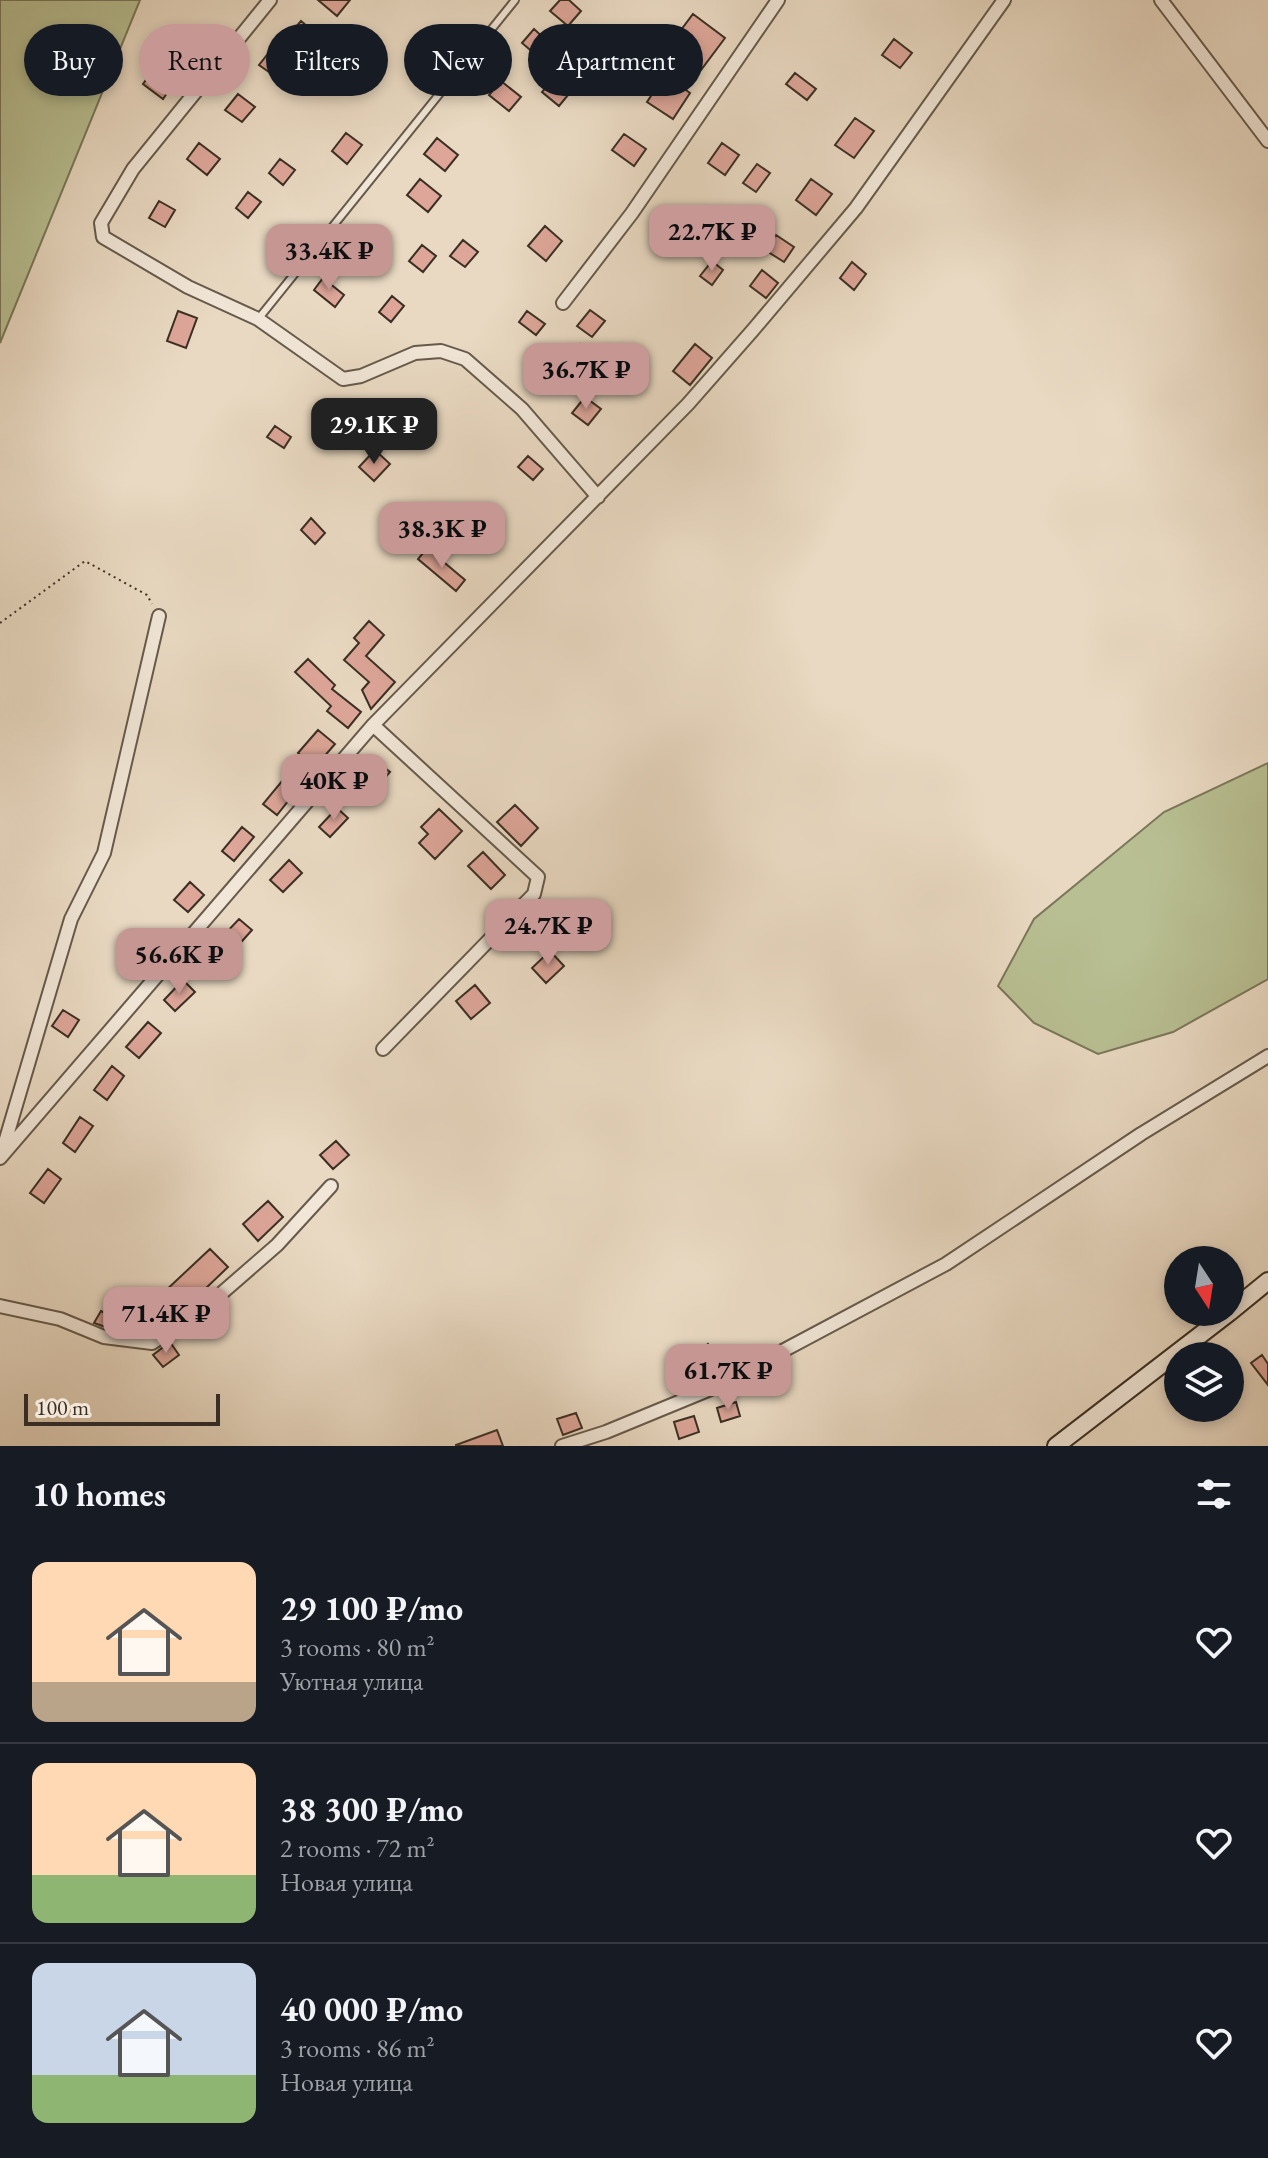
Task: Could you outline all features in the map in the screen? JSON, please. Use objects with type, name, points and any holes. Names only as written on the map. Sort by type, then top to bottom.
[{"type":"main road","points":[[1244,1301],[1268,1281]]},
{"type":"main road","points":[[1056,1446],[1212,1326]]},
{"type":"street","points":[[270,0],[133,169],[101,223],[103,237],[188,287],[258,319],[343,379],[361,376],[415,353],[441,351],[465,359],[522,409],[598,497]]},
{"type":"street","points":[[563,303],[632,213],[778,0]]},
{"type":"street","points":[[1,1157],[373,725],[688,404],[856,208],[1004,0]]},
{"type":"street","points":[[1161,0],[1268,141]]},
{"type":"street","points":[[1,1157],[71,919],[104,853],[159,616]]},
{"type":"street","points":[[373,725],[538,877],[534,894],[383,1049]]},
{"type":"street","points":[[562,1446],[606,1432],[713,1388],[946,1264],[1141,1134],[1268,1056]]},
{"type":"street","points":[[0,1306],[60,1319],[104,1337],[152,1343],[200,1312],[277,1245],[331,1186]]},
{"type":"lane","points":[[258,319],[515,0]]},
{"type":"path","points":[[0,623],[85,561],[147,595],[159,616]]},
{"type":"green space","points":[[0,0],[140,0],[123,42],[123,24],[24,24],[24,96],[101,96],[0,343]]},
{"type":"green space","points":[[1268,763],[1268,979],[1173,1032],[1098,1054],[1034,1023],[998,986],[1034,919],[1164,812]]},
{"type":"building","points":[[318,0],[350,0],[337,16]]},
{"type":"building","points":[[560,0],[569,0],[581,11],[570,24],[566,24],[550,11]]},
{"type":"building","points":[[693,14],[725,38],[703,67],[703,24],[686,24]]},
{"type":"building","points":[[894,39],[912,53],[900,68],[882,55]]},
{"type":"building","points":[[266,56],[266,70],[259,65]]},
{"type":"building","points":[[795,73],[816,89],[807,100],[786,84]]},
{"type":"building","points":[[512,90],[521,97],[509,111],[490,96],[512,96]]},
{"type":"building","points":[[236,96],[255,107],[242,122],[225,110]]},
{"type":"building","points":[[547,96],[567,96],[559,106]]},
{"type":"building","points":[[651,96],[688,96],[673,119],[647,102]]},
{"type":"building","points":[[855,118],[874,131],[854,158],[835,145]]},
{"type":"building","points":[[346,133],[362,145],[347,164],[332,151]]},
{"type":"building","points":[[624,134],[646,149],[634,166],[612,150]]},
{"type":"building","points":[[437,138],[458,155],[445,171],[424,154]]},
{"type":"building","points":[[199,143],[220,159],[207,175],[187,159]]},
{"type":"building","points":[[722,143],[739,155],[725,175],[708,163]]},
{"type":"building","points":[[280,159],[295,170],[283,185],[269,173]]},
{"type":"building","points":[[757,164],[770,173],[756,192],[743,183]]},
{"type":"building","points":[[420,179],[441,196],[428,212],[407,195]]},
{"type":"building","points":[[811,179],[832,194],[816,215],[796,200]]},
{"type":"building","points":[[248,192],[261,202],[248,218],[236,208]]},
{"type":"building","points":[[159,201],[175,210],[165,227],[149,218]]},
{"type":"building","points":[[545,226],[562,241],[546,261],[528,246]]},
{"type":"building","points":[[702,232],[718,245],[710,255],[694,242]]},
{"type":"building","points":[[776,235],[794,247],[784,262],[765,250]]},
{"type":"building","points":[[463,240],[478,252],[465,267],[450,256]]},
{"type":"building","points":[[422,245],[436,256],[423,272],[409,261]]},
{"type":"building","points":[[712,261],[723,270],[712,285],[700,276]]},
{"type":"building","points":[[852,262],[866,274],[854,290],[840,278]]},
{"type":"building","points":[[762,270],[778,283],[766,298],[750,286]]},
{"type":"building","points":[[323,278],[344,295],[335,307],[314,290]]},
{"type":"building","points":[[392,296],[404,306],[391,322],[379,312]]},
{"type":"building","points":[[590,310],[605,321],[592,337],[577,326]]},
{"type":"building","points":[[178,311],[197,318],[186,348],[167,341]]},
{"type":"building","points":[[527,311],[545,324],[536,335],[519,322]]},
{"type":"building","points":[[580,344],[596,357],[585,371],[568,358]]},
{"type":"building","points":[[695,344],[712,358],[690,385],[673,371]]},
{"type":"building","points":[[585,397],[601,409],[588,425],[572,413]]},
{"type":"building","points":[[275,426],[291,437],[284,448],[267,437]]},
{"type":"building","points":[[375,450],[390,464],[374,481],[359,467]]},
{"type":"building","points":[[528,456],[543,469],[533,480],[518,467]]},
{"type":"building","points":[[311,518],[325,533],[315,544],[301,530]]},
{"type":"building","points":[[427,548],[465,580],[456,591],[418,559]]},
{"type":"building","points":[[369,621],[384,635],[366,656],[395,682],[371,709],[362,690],[369,682],[344,660],[359,643],[354,638]]},
{"type":"building","points":[[308,659],[335,685],[332,689],[361,712],[348,728],[327,711],[331,706],[295,672]]},
{"type":"building","points":[[318,730],[335,744],[315,767],[298,753]]},
{"type":"building","points":[[377,762],[390,772],[370,795],[357,784]]},
{"type":"building","points":[[282,781],[296,791],[277,815],[263,804]]},
{"type":"building","points":[[515,805],[538,828],[521,846],[497,822]]},
{"type":"building","points":[[337,808],[348,818],[330,837],[319,827]]},
{"type":"building","points":[[439,809],[462,831],[435,859],[419,843],[428,834],[421,827]]},
{"type":"building","points":[[242,827],[254,837],[234,861],[222,851]]},
{"type":"building","points":[[483,852],[505,875],[491,889],[468,866]]},
{"type":"building","points":[[289,860],[302,873],[283,892],[270,880]]},
{"type":"building","points":[[190,882],[204,895],[188,912],[174,900]]},
{"type":"building","points":[[239,919],[252,930],[235,949],[222,937]]},
{"type":"building","points":[[138,941],[151,952],[136,970],[123,958]]},
{"type":"building","points":[[550,951],[564,966],[546,983],[532,968]]},
{"type":"building","points":[[183,980],[195,992],[175,1011],[164,1000]]},
{"type":"building","points":[[475,985],[490,1003],[471,1019],[456,1001]]},
{"type":"building","points":[[63,1010],[79,1020],[68,1037],[52,1026]]},
{"type":"building","points":[[148,1022],[161,1033],[139,1058],[126,1047]]},
{"type":"building","points":[[112,1066],[124,1076],[107,1100],[94,1090]]},
{"type":"building","points":[[80,1117],[93,1126],[75,1152],[63,1143]]},
{"type":"building","points":[[336,1141],[349,1155],[333,1169],[320,1155]]},
{"type":"building","points":[[48,1169],[61,1179],[44,1203],[30,1193]]},
{"type":"building","points":[[268,1201],[283,1217],[258,1241],[243,1224]]},
{"type":"building","points":[[210,1249],[228,1267],[164,1325],[147,1308]]},
{"type":"building","points":[[101,1311],[116,1319],[111,1329],[94,1323]]},
{"type":"building","points":[[170,1342],[179,1355],[163,1367],[153,1355]]},
{"type":"building","points":[[708,1344],[720,1360],[705,1371],[693,1356]]},
{"type":"building","points":[[1262,1355],[1268,1364],[1268,1385],[1251,1363]]},
{"type":"building","points":[[736,1402],[740,1416],[721,1422],[717,1408]]},
{"type":"building","points":[[576,1413],[582,1428],[563,1435],[557,1419]]},
{"type":"building","points":[[694,1416],[699,1432],[679,1439],[674,1422]]},
{"type":"building","points":[[497,1430],[503,1446],[456,1446],[456,1445]]}]
